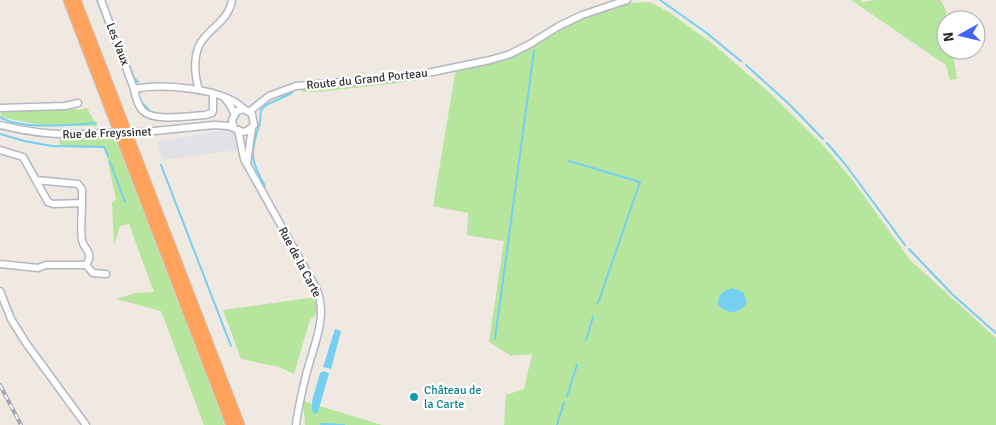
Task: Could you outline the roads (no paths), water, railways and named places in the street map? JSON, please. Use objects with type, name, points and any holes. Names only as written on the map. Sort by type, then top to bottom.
[{"type":"highway","points":[[68,0],[231,425]]},
{"type":"highway","points":[[76,0],[240,425]]},
{"type":"street","name":"Les Vaux","points":[[101,0],[137,101],[143,111],[150,116],[159,117],[205,115],[212,113],[214,107],[213,93]]},
{"type":"street","points":[[199,90],[196,70],[198,47],[204,38],[226,17],[232,0]]},
{"type":"street","name":"Route du Grand Porteau","points":[[247,110],[269,96],[296,86],[413,76],[490,60],[510,54],[582,15],[627,0]]},
{"type":"street","points":[[134,89],[156,86],[199,90],[235,101],[247,110],[254,121],[247,165]]},
{"type":"street","points":[[224,97],[233,114],[232,124],[236,129]]},
{"type":"street","points":[[0,108],[65,106],[78,103]]},
{"type":"street","points":[[214,125],[240,109],[247,110]]},
{"type":"street","name":"Rue de Freyssinet","points":[[0,125],[41,134],[58,135],[144,132],[214,125]]},
{"type":"street","points":[[214,125],[248,131],[252,128]]},
{"type":"street","name":"Rue de la Carte","points":[[236,129],[244,159],[316,288],[321,302],[320,321],[300,398],[296,425]]},
{"type":"street","points":[[0,150],[23,157],[50,203],[82,203]]},
{"type":"street","points":[[36,180],[78,184],[82,189],[82,241],[89,252],[89,262],[86,265]]},
{"type":"street","points":[[0,264],[38,268],[46,265],[86,265],[93,273],[106,274]]},
{"type":"street","points":[[0,291],[11,319],[26,344],[86,425]]},
{"type":"water","points":[[732,288],[743,292],[747,303],[737,311],[729,312],[718,305],[721,294]]},
{"type":"water","points":[[335,329],[341,331],[331,369],[323,367]]},
{"type":"water","points":[[323,371],[329,373],[316,414],[312,411],[312,401],[320,373]]},
{"type":"waterway","points":[[97,0],[115,47]]},
{"type":"waterway","points":[[660,0],[704,31],[741,61]]},
{"type":"waterway","points":[[495,339],[534,51]]},
{"type":"waterway","points":[[128,62],[134,78],[138,82]]},
{"type":"waterway","points":[[746,65],[789,104],[823,139]]},
{"type":"waterway","points":[[265,186],[256,169],[253,156],[261,110],[266,105],[292,93]]},
{"type":"waterway","points":[[141,102],[151,112]]},
{"type":"waterway","points":[[160,114],[170,114]]},
{"type":"waterway","points":[[0,117],[20,124],[33,125],[96,123]]},
{"type":"waterway","points":[[0,134],[52,146],[104,147],[108,156]]},
{"type":"waterway","points":[[827,143],[845,164],[905,245]]},
{"type":"waterway","points":[[569,161],[640,182],[598,303]]},
{"type":"waterway","points":[[110,162],[125,202]]},
{"type":"waterway","points":[[161,165],[231,346]]},
{"type":"waterway","points":[[909,249],[953,295],[996,333]]},
{"type":"waterway","points":[[586,340],[593,317]]},
{"type":"waterway","points":[[567,396],[577,365]]},
{"type":"waterway","points":[[557,425],[564,402]]},
{"type":"waterway","points":[[321,424],[344,425]]},
{"type":"railway","points":[[0,385],[21,425]]},
{"type":"place","name":"Château de la Carte","points":[[414,397]]}]
